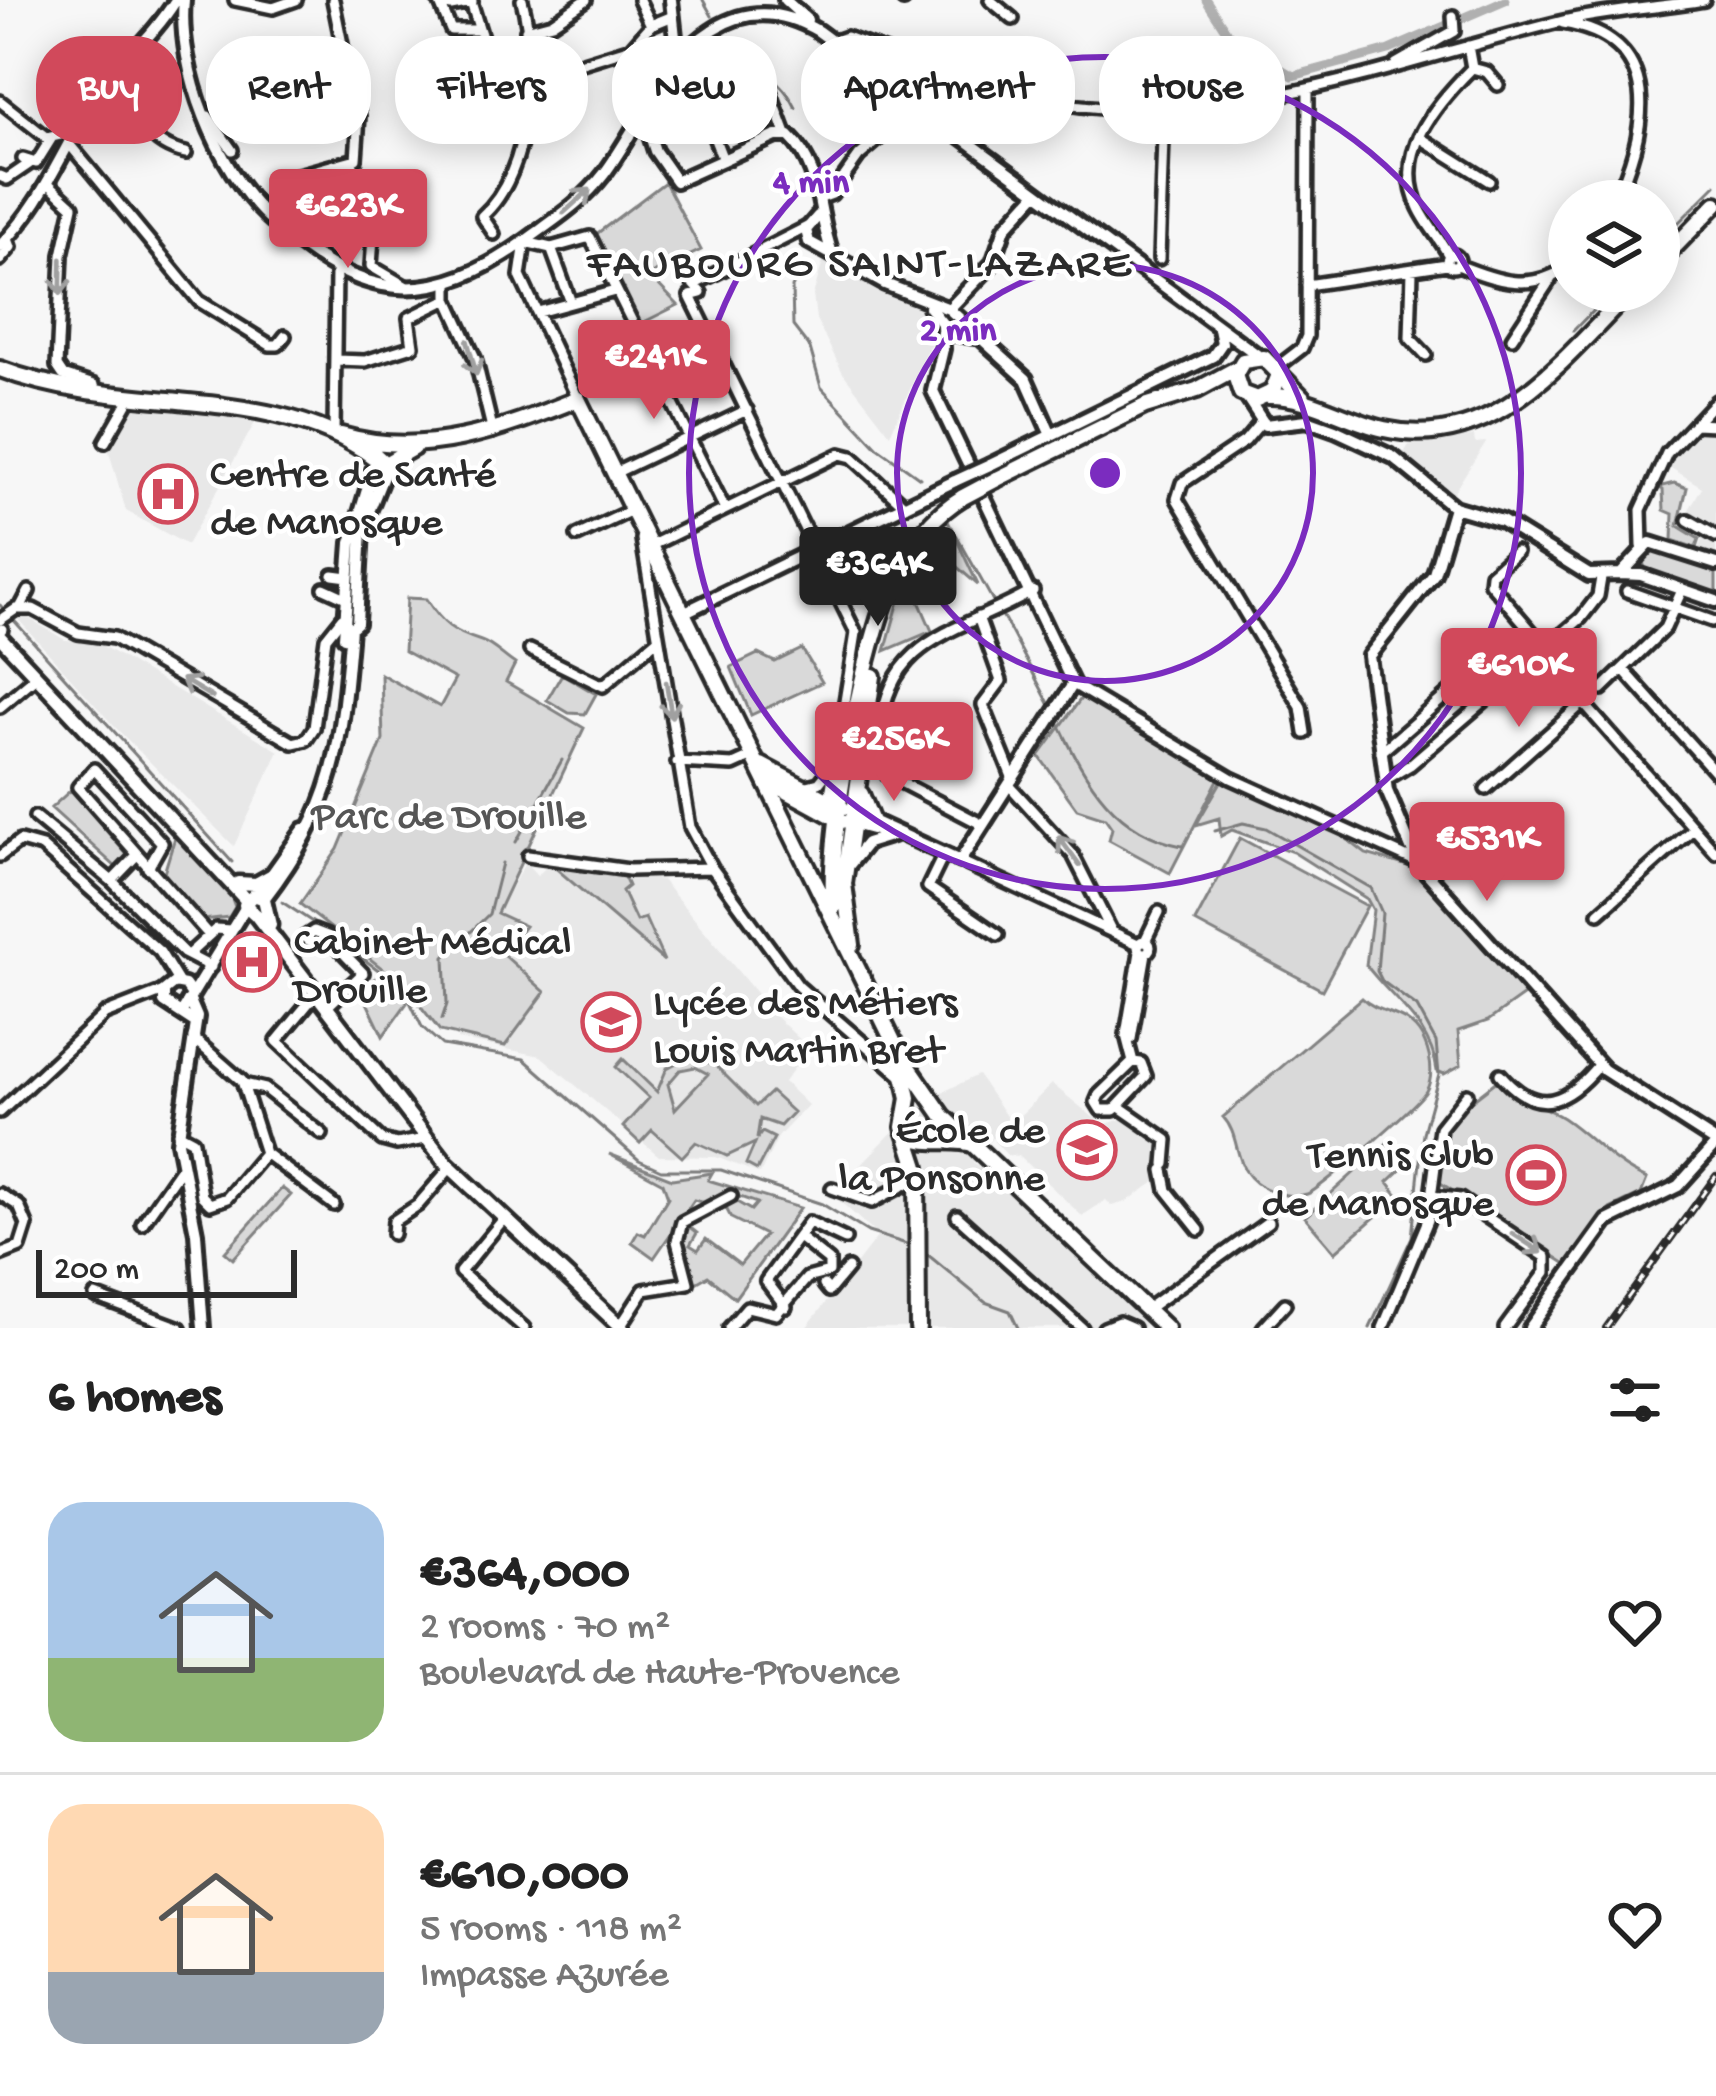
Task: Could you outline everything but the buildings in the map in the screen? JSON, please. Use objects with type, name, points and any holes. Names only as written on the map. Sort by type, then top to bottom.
[{"type":"main road","points":[[1680,241],[1716,204]]},
{"type":"main road","points":[[839,928],[831,865],[875,641],[892,584],[913,545],[937,516],[996,468],[1197,390],[1307,401],[1399,432],[1437,433],[1468,426],[1522,398],[1610,312]]},
{"type":"main road","points":[[1197,390],[1238,367],[1273,363]]},
{"type":"main road","points":[[1265,397],[1273,363]]},
{"type":"main road","points":[[1273,363],[1307,401]]},
{"type":"main road","points":[[1238,367],[1243,394]]},
{"type":"main road","points":[[0,369],[93,396],[279,412],[384,455],[493,432],[578,399],[898,1051],[938,1110],[1166,1328]]},
{"type":"main road","points":[[5,623],[42,678],[221,870],[450,1168],[621,1328]]},
{"type":"main road","points":[[871,819],[860,789],[875,641]]},
{"type":"main road","points":[[766,775],[843,814]]},
{"type":"main road","points":[[766,775],[803,788],[843,814]]},
{"type":"main road","points":[[857,967],[838,886],[843,814],[860,789]]},
{"type":"main road","points":[[843,814],[851,943]]},
{"type":"main road","points":[[221,870],[238,883],[250,908]]},
{"type":"main road","points":[[238,883],[256,884],[274,874]]},
{"type":"main road","points":[[898,1051],[905,1079],[907,1133],[917,1172],[918,1328]]},
{"type":"main road","points":[[907,1110],[922,1102],[938,1110],[943,1127],[917,1172]]},
{"type":"main road","points":[[907,1133],[980,1147]]},
{"type":"street","points":[[236,0],[296,0]]},
{"type":"street","points":[[333,0],[340,36]]},
{"type":"street","points":[[522,0],[527,36]]},
{"type":"street","points":[[526,30],[553,22],[586,0]]},
{"type":"street","points":[[639,0],[651,25]]},
{"type":"street","points":[[671,0],[668,17],[674,36]]},
{"type":"street","points":[[990,0],[1012,19]]},
{"type":"street","points":[[1285,97],[1558,22],[1704,0]]},
{"type":"street","points":[[477,30],[451,30],[438,1],[474,1],[480,36]]},
{"type":"street","points":[[785,1],[790,16]]},
{"type":"street","points":[[785,1],[824,36]]},
{"type":"street","points":[[178,4],[178,25],[199,108],[261,210],[336,272],[448,292]]},
{"type":"street","points":[[154,36],[178,4]]},
{"type":"street","points":[[699,36],[759,14],[790,16],[818,31]]},
{"type":"street","points":[[588,61],[631,48],[651,25],[668,17]]},
{"type":"street","points":[[1396,64],[1454,31],[1454,20]]},
{"type":"street","points":[[1558,22],[1604,37],[1627,61],[1640,86],[1642,128],[1623,180]]},
{"type":"street","points":[[158,36],[178,25]]},
{"type":"street","points":[[708,36],[714,30]]},
{"type":"street","points":[[714,30],[770,91],[786,134],[804,156],[821,198],[816,230],[832,253],[977,338],[1026,380],[1050,429]]},
{"type":"street","points":[[1468,46],[1472,68]]},
{"type":"street","points":[[1472,68],[1487,72],[1498,85]]},
{"type":"street","points":[[1452,262],[1413,191],[1419,137],[1438,103],[1472,68]]},
{"type":"street","points":[[969,144],[1222,331],[1273,363],[1306,342],[1308,91]]},
{"type":"street","points":[[0,101],[36,128]]},
{"type":"street","points":[[199,108],[232,150]]},
{"type":"street","points":[[652,144],[676,181],[786,134]]},
{"type":"street","points":[[1419,137],[1489,182]]},
{"type":"street","points":[[0,176],[7,179],[26,161],[38,161],[47,144]]},
{"type":"street","points":[[162,144],[186,153]]},
{"type":"street","points":[[291,177],[352,162],[358,144]]},
{"type":"street","points":[[517,144],[501,197],[482,216],[513,256],[578,399]]},
{"type":"street","points":[[336,360],[365,361],[415,345],[409,318],[489,265],[513,256],[577,202],[625,144]]},
{"type":"street","points":[[620,151],[630,144]]},
{"type":"street","points":[[716,144],[723,160]]},
{"type":"street","points":[[821,198],[832,194],[873,144]]},
{"type":"street","points":[[1160,259],[1163,144]]},
{"type":"street","points":[[0,260],[11,247],[4,242],[70,145],[199,301],[270,345],[278,345],[285,336]]},
{"type":"street","points":[[352,162],[371,221],[371,266],[405,286]]},
{"type":"street","points":[[48,183],[73,206],[62,255],[56,359],[60,373],[94,385],[93,396]]},
{"type":"street","points":[[1036,194],[1005,227],[994,263],[944,315],[934,393],[1033,591],[1073,684],[1231,778],[1417,862]]},
{"type":"street","points":[[371,221],[395,220],[413,209]]},
{"type":"street","points":[[816,230],[789,237],[708,275],[695,289],[701,314],[856,633],[836,757],[843,814]]},
{"type":"street","points":[[525,242],[551,248],[589,236],[725,509]]},
{"type":"street","points":[[551,248],[570,300]]},
{"type":"street","points":[[1307,285],[1452,262],[1512,283],[1548,278]]},
{"type":"street","points":[[1412,271],[1410,338],[1426,355]]},
{"type":"street","points":[[336,272],[337,434]]},
{"type":"street","points":[[1512,338],[1548,283]]},
{"type":"street","points":[[538,312],[615,291]]},
{"type":"street","points":[[448,292],[475,358],[493,432]]},
{"type":"street","points":[[944,315],[961,331]]},
{"type":"street","points":[[943,349],[961,331]]},
{"type":"street","points":[[1222,331],[1238,367]]},
{"type":"street","points":[[683,613],[955,482],[996,468],[1042,443],[1050,429],[1216,354],[1222,331]]},
{"type":"street","points":[[1093,413],[1136,399],[1178,394]]},
{"type":"street","points":[[1243,394],[1259,420]]},
{"type":"street","points":[[1265,397],[1259,420],[1245,441],[1178,486],[1177,499],[1300,707],[1305,733]]},
{"type":"street","points":[[105,442],[129,400]]},
{"type":"street","points":[[1621,574],[1647,544],[1641,510],[1672,445],[1716,401]]},
{"type":"street","points":[[615,473],[747,410]]},
{"type":"street","points":[[1259,420],[1307,420],[1335,430],[1393,457],[1454,507],[1502,521],[1601,578],[1641,575],[1716,601]]},
{"type":"street","points":[[1694,424],[1716,425]]},
{"type":"street","points":[[650,546],[846,454],[905,506]]},
{"type":"street","points":[[190,953],[208,934],[250,908],[300,850],[328,795],[342,739],[346,598],[354,528],[384,455]]},
{"type":"street","points":[[134,1002],[166,1006],[208,974],[322,791],[335,741],[362,529],[384,455]]},
{"type":"street","points":[[1454,507],[1434,574],[1369,656],[1385,780],[1417,862],[1602,1067],[1716,1143],[1678,1186],[1607,1221],[1530,1328]]},
{"type":"street","points":[[577,536],[632,510]]},
{"type":"street","points":[[1688,520],[1713,535],[1696,557]]},
{"type":"street","points":[[641,528],[686,815],[712,868],[798,986],[905,1079]]},
{"type":"street","points":[[1647,544],[1716,564]]},
{"type":"street","points":[[1516,552],[1491,574],[1490,584],[1582,704],[1716,854]]},
{"type":"street","points":[[1634,561],[1641,575]]},
{"type":"street","points":[[332,575],[348,577]]},
{"type":"street","points":[[1385,780],[1592,606],[1601,578]]},
{"type":"street","points":[[324,588],[346,598]]},
{"type":"street","points":[[1602,689],[1665,628],[1682,590]]},
{"type":"street","points":[[5,623],[28,591]]},
{"type":"street","points":[[982,825],[893,781],[880,757],[891,682],[910,666],[915,650],[1033,591]]},
{"type":"street","points":[[1627,591],[1712,621]]},
{"type":"street","points":[[5,623],[38,610],[81,634],[116,639],[299,743],[314,728],[325,646],[347,620]]},
{"type":"street","points":[[982,615],[1001,681],[983,705],[1011,782],[1072,855],[1111,930]]},
{"type":"street","points":[[530,650],[603,686],[658,640]]},
{"type":"street","points":[[1381,752],[1472,673],[1481,661],[1478,644]]},
{"type":"street","points":[[1622,669],[1716,773]]},
{"type":"street","points":[[0,707],[42,678]]},
{"type":"street","points":[[960,861],[1073,684]]},
{"type":"street","points":[[1486,789],[1582,704]]},
{"type":"street","points":[[803,788],[823,780],[836,757]]},
{"type":"street","points":[[677,762],[733,765],[766,775]]},
{"type":"street","points":[[148,868],[162,843],[94,770],[78,786],[136,856],[208,934]]},
{"type":"street","points":[[843,814],[871,819],[1142,947]]},
{"type":"street","points":[[843,814],[910,839]]},
{"type":"street","points":[[35,817],[112,881],[208,974]]},
{"type":"street","points":[[1599,913],[1694,828]]},
{"type":"street","points":[[844,884],[862,847],[893,835]]},
{"type":"street","points":[[0,856],[20,841],[37,843],[166,960],[196,1023],[178,1133],[196,1233],[203,1328]]},
{"type":"street","points":[[944,854],[928,886],[998,934]]},
{"type":"street","points":[[112,881],[136,856]]},
{"type":"street","points":[[528,856],[629,870],[712,868]]},
{"type":"street","points":[[1133,1062],[1128,1050],[1142,947],[1159,912]]},
{"type":"street","points":[[308,941],[305,937],[315,931],[324,934],[363,973],[327,1007]]},
{"type":"street","points":[[0,1112],[105,1014],[134,1002],[180,993]]},
{"type":"street","points":[[316,994],[277,1041],[382,1140],[400,1144],[425,1139]]},
{"type":"street","points":[[193,1038],[244,1084],[266,1153],[334,1205]]},
{"type":"street","points":[[1133,1062],[1142,1063],[1147,1074],[1118,1106],[1105,1112],[1096,1099],[1133,1062]]},
{"type":"street","points":[[1500,1074],[1516,1091],[1553,1102],[1567,1099],[1602,1067]]},
{"type":"street","points":[[244,1084],[266,1088],[322,1134]]},
{"type":"street","points":[[1382,1328],[1416,1255],[1431,1196],[1440,1128],[1467,1094]]},
{"type":"street","points":[[1118,1106],[1167,1140],[1167,1190],[1198,1230]]},
{"type":"street","points":[[178,1133],[193,1141],[202,1196],[210,1204],[227,1198],[266,1153]]},
{"type":"street","points":[[142,1224],[181,1168]]},
{"type":"street","points":[[393,1234],[394,1221],[416,1207],[450,1168]]},
{"type":"street","points":[[832,1188],[872,1202],[917,1172]]},
{"type":"street","points":[[0,1194],[22,1211],[27,1232],[20,1246],[0,1255]]},
{"type":"street","points":[[621,1328],[644,1290],[688,1283],[677,1241],[682,1222],[731,1196]]},
{"type":"street","points":[[1431,1196],[1460,1199],[1546,1257],[1546,1272],[1505,1328]]},
{"type":"street","points":[[957,1216],[1082,1328]]},
{"type":"street","points":[[786,1306],[766,1282],[812,1220],[845,1239]]},
{"type":"street","points":[[502,1221],[460,1272],[524,1328]]},
{"type":"street","points":[[1147,1309],[1268,1222]]},
{"type":"street","points":[[799,1237],[830,1262],[824,1302]]},
{"type":"street","points":[[825,1280],[830,1291],[848,1268]]},
{"type":"street","points":[[729,1328],[747,1307],[774,1315],[806,1279],[825,1280]]},
{"type":"street","points":[[95,1295],[180,1328]]},
{"type":"street","points":[[1263,1328],[1285,1304]]},
{"type":"street","points":[[1104,1328],[1119,1322],[1133,1328]]},
{"type":"shaded area","points":[[824,258],[919,309],[929,325],[930,345],[890,434],[843,373],[816,319],[813,295]]},
{"type":"shaded area","name":"Centre de Santé de Manosque","points":[[132,407],[257,419],[187,545],[126,511],[108,448]]},
{"type":"shaded area","points":[[1692,419],[1716,422],[1716,555],[1698,549],[1702,540],[1679,527],[1702,487],[1658,460]]},
{"type":"shaded area","points":[[1474,436],[1475,443],[1486,442],[1453,493],[1402,456],[1409,445]]},
{"type":"shaded area","points":[[22,614],[65,640],[96,642],[279,751],[234,846],[112,724],[17,618]]},
{"type":"shaded area","name":"Lycée des Métiers Louis Martin Bret","points":[[525,863],[537,876],[548,865],[662,880],[776,1017],[809,1048],[784,1082],[808,1105],[778,1137],[760,1174],[716,1157],[659,1156],[541,1056],[457,1039],[497,913]]},
{"type":"shaded area","points":[[978,1075],[1008,1119],[973,1162],[1147,1309],[1144,1328],[806,1328],[878,1236],[832,1194],[922,1102]]},
{"type":"shaded area","name":"École de la Ponsonne","points":[[1052,1084],[1103,1125],[1125,1118],[1171,1146],[1164,1176],[1126,1202],[1112,1206],[1106,1200],[1082,1216],[1019,1156],[1007,1155],[994,1141]]},
{"type":"green space","points":[[665,182],[701,250],[649,275],[678,305],[636,326],[595,235]]},
{"type":"green space","points":[[1674,483],[1687,488],[1678,526],[1699,539],[1696,548],[1672,540],[1673,514],[1664,510],[1663,490],[1658,487]]},
{"type":"green space","points":[[946,517],[978,585],[956,566],[912,585],[932,631],[885,651],[907,572]]},
{"type":"green space","points":[[1650,549],[1716,570],[1716,596],[1645,569],[1642,558]]},
{"type":"green space","name":"Parc de Drouille","points":[[407,598],[426,599],[449,626],[494,648],[515,664],[506,682],[584,728],[497,913],[525,926],[503,954],[545,992],[505,1046],[440,1031],[406,987],[300,904],[338,849],[383,740],[381,674],[440,707],[455,679],[404,651]]},
{"type":"green space","points":[[802,649],[822,682],[751,715],[731,667],[758,654],[775,662]]},
{"type":"green space","points":[[562,674],[596,694],[585,714],[569,713],[547,700]]},
{"type":"green space","points":[[1085,693],[1220,776],[1170,873],[1109,840],[1112,828],[1105,818],[1077,809],[1039,756]]},
{"type":"green space","points":[[1222,780],[1343,836],[1366,854],[1415,868],[1527,993],[1488,1021],[1458,1031],[1461,1065],[1444,1074],[1437,1071],[1419,1026],[1366,965],[1373,910],[1367,899],[1293,852],[1232,830],[1221,836],[1219,818],[1196,825]]},
{"type":"green space","points":[[71,790],[129,857],[117,868],[51,808]]},
{"type":"green space","points":[[175,837],[230,893],[235,907],[229,917],[203,920],[164,873]]},
{"type":"green space","points":[[1240,838],[1367,906],[1322,990],[1195,922]]},
{"type":"green space","points":[[553,866],[623,875],[628,886],[622,891],[636,921],[645,918],[664,961]]},
{"type":"green space","points":[[380,975],[407,1003],[383,1036],[361,990]]},
{"type":"green space","points":[[1362,998],[1409,1022],[1422,1037],[1430,1064],[1426,1091],[1316,1189],[1298,1196],[1271,1191],[1243,1166],[1223,1117]]},
{"type":"green space","points":[[688,1057],[714,1064],[756,1106],[771,1092],[793,1112],[780,1126],[760,1119],[757,1139],[762,1132],[774,1138],[757,1170],[746,1164],[755,1143],[727,1156],[696,1142],[682,1157],[652,1130],[640,1143],[623,1127],[649,1098],[616,1067],[623,1059],[657,1092],[667,1068]],"holes":[[[695,1067],[708,1074],[675,1109],[668,1084],[680,1070]]]},
{"type":"green space","name":"Tennis Club de Manosque","points":[[1498,1080],[1563,1118],[1647,1179],[1641,1194],[1610,1209],[1568,1265],[1436,1180],[1446,1129]]},
{"type":"green space","points":[[1387,1143],[1407,1164],[1388,1182],[1399,1196],[1335,1252],[1305,1217]]},
{"type":"green space","points":[[609,1154],[672,1179],[712,1173],[708,1180],[800,1208],[735,1298],[708,1276],[694,1284],[681,1231],[687,1225],[697,1233],[690,1245],[698,1250],[706,1239],[740,1265],[765,1235],[731,1218],[724,1204],[735,1201],[751,1210],[757,1203],[729,1193],[705,1203],[694,1200],[654,1258],[632,1242],[638,1232],[645,1235],[668,1197],[663,1183]]},
{"type":"green space","points":[[282,1188],[291,1195],[233,1259],[225,1252]]},
{"type":"waterway","points":[[703,0],[712,16]]},
{"type":"waterway","points":[[1206,0],[1232,40],[1293,76],[1389,50],[1505,0]]},
{"type":"waterway","points":[[777,83],[796,108]]},
{"type":"waterway","points":[[1680,221],[1716,185]]},
{"type":"waterway","points":[[807,264],[792,287],[793,326],[810,348],[821,387],[878,448],[920,478]]},
{"type":"waterway","points":[[1573,331],[1592,312]]},
{"type":"waterway","points":[[952,527],[993,601]]},
{"type":"waterway","points":[[0,605],[232,862]]},
{"type":"waterway","points":[[1001,613],[1051,707]]},
{"type":"waterway","points":[[1059,724],[1092,784],[1121,817],[1182,846]]},
{"type":"waterway","points":[[516,842],[562,760]]},
{"type":"waterway","points":[[1215,831],[1243,823],[1266,828],[1371,888],[1382,913],[1377,971],[1382,981],[1417,1007],[1436,1042],[1439,1075],[1423,1133],[1412,1237],[1370,1328]]},
{"type":"waterway","points":[[442,1019],[447,1004],[445,957],[489,914],[502,863]]},
{"type":"waterway","points":[[282,902],[326,931]]},
{"type":"waterway","points":[[334,937],[404,989],[422,1027],[442,1045],[524,1059],[639,1160],[661,1170],[721,1170],[822,1204],[868,1232],[913,1246]]},
{"type":"waterway","points":[[172,1124],[188,1035]]},
{"type":"waterway","points":[[172,1140],[175,1165]]},
{"type":"waterway","points":[[178,1180],[191,1241]]},
{"type":"waterway","points":[[922,1250],[985,1302],[1010,1311],[1018,1328]]},
{"type":"railway","points":[[1606,1328],[1716,1176]]},
{"type":"place","name":"Centre de Santé de Manosque","points":[[168,494]]},
{"type":"place","name":"Cabinet Médical Drouille","points":[[252,962]]},
{"type":"place","name":"Lycée des Métiers Louis Martin Bret","points":[[611,1022]]},
{"type":"place","name":"École de la Ponsonne","points":[[1087,1150]]},
{"type":"place","name":"Tennis Club de Manosque","points":[[1536,1175]]},
{"type":"district","name":"FAUBOURG SAINT-LAZARE","points":[[860,259]]}]
